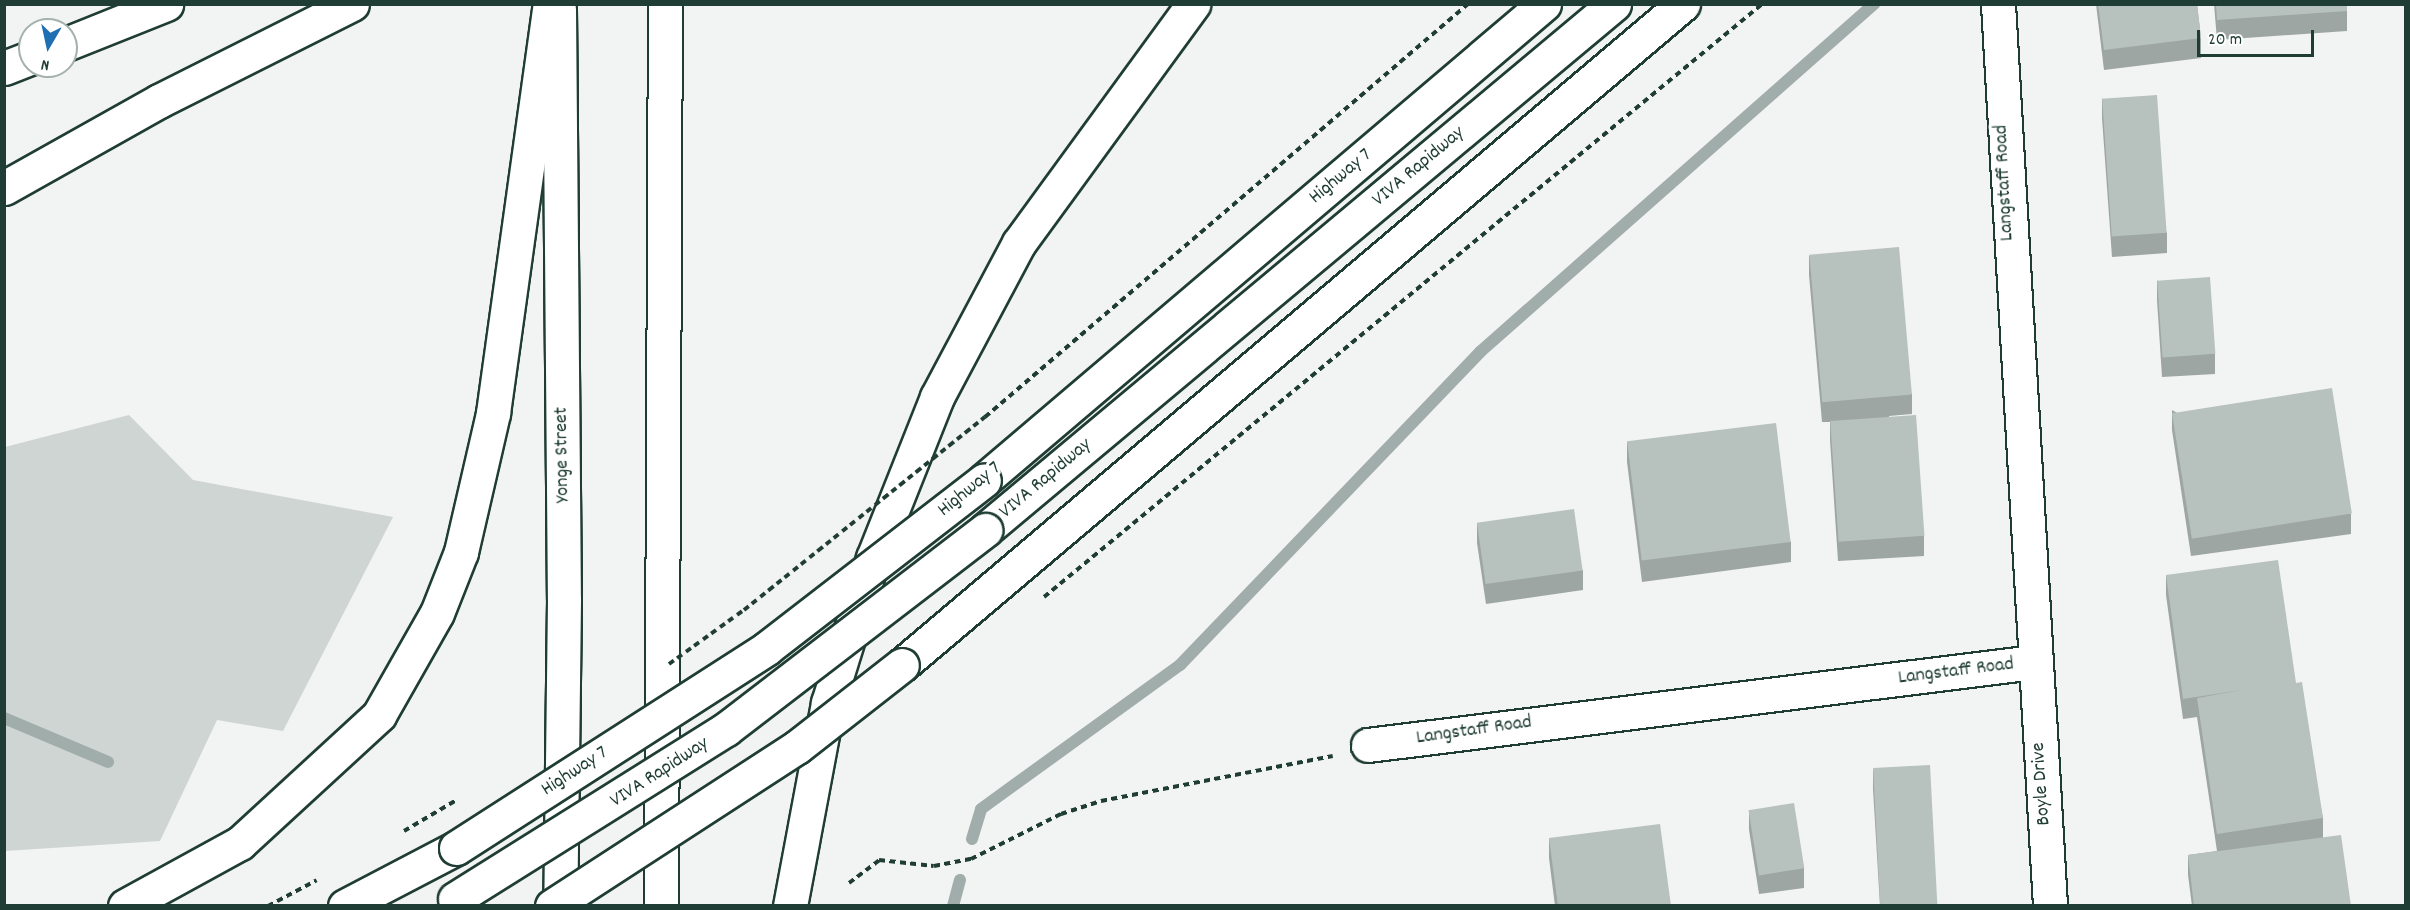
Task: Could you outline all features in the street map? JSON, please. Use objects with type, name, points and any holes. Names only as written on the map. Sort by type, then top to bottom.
[{"type":"main road","points":[[78,39],[166,4]]},
{"type":"main road","points":[[4,188],[159,101],[352,4]]},
{"type":"main road","points":[[125,906],[240,843],[379,715],[437,613],[461,552],[493,413],[550,4]]},
{"type":"main road","name":"Yonge Street","points":[[559,4],[564,600],[560,906]]},
{"type":"main road","points":[[661,906],[665,4]]},
{"type":"main road","points":[[790,906],[828,703],[873,558],[937,398],[1019,243],[1193,4]]},
{"type":"main road","name":"Highway 7","points":[[345,906],[456,848],[767,648],[984,480],[1544,4]]},
{"type":"main road","name":"VIVA Rapidway","points":[[449,902],[726,729],[984,530],[1614,4]]},
{"type":"main road","points":[[552,906],[796,747],[902,665],[1683,4]]},
{"type":"main road","name":"Langstaff Road","points":[[1368,745],[2033,662],[1998,4]]},
{"type":"main road","name":"Boyle Drive","points":[[2033,662],[2050,906]]},
{"type":"path","points":[[657,672],[744,610],[985,417],[1468,4]]},
{"type":"path","points":[[1035,604],[1762,4]]},
{"type":"path","points":[[849,883],[879,860],[934,866],[971,859],[1061,814],[1101,801],[1314,763],[1368,745]]},
{"type":"path","points":[[455,801],[466,795]]},
{"type":"shaded area","points":[[129,415],[193,480],[393,517],[283,731],[217,720],[160,841],[5,851],[5,447]]},
{"type":"building","points":[[2098,4],[2197,4],[2201,38],[2104,50]]},
{"type":"building","points":[[2216,4],[2347,4],[2347,11],[2217,20]]},
{"type":"building","points":[[2157,95],[2167,233],[2112,237],[2102,99]]},
{"type":"building","points":[[1899,247],[1912,394],[1822,402],[1809,255]]},
{"type":"building","points":[[2210,277],[2215,354],[2163,358],[2157,281]]},
{"type":"building","points":[[2332,388],[2352,513],[2192,539],[2172,413]]},
{"type":"building","points":[[1916,415],[1924,536],[1839,542],[1830,421]]},
{"type":"building","points":[[1776,423],[1791,542],[1642,560],[1627,441]]},
{"type":"building","points":[[1574,509],[1583,570],[1486,584],[1477,523]]},
{"type":"building","points":[[2278,560],[2296,683],[2302,682],[2323,818],[2217,834],[2197,698],[2242,690],[2183,699],[2166,575]]},
{"type":"building","points":[[1930,765],[1937,906],[1880,906],[1873,768]]},
{"type":"building","points":[[1794,803],[1804,868],[1759,875],[1749,810]]},
{"type":"building","points":[[1660,824],[1671,906],[1558,906],[1549,838]]},
{"type":"building","points":[[2341,835],[2351,906],[2194,906],[2188,855]]},
{"type":"waterway","points":[[972,839],[981,809],[1180,665],[1480,352],[1874,4]]},
{"type":"waterway","points":[[4,718],[108,762]]},
{"type":"waterway","points":[[953,906],[960,880]]}]
